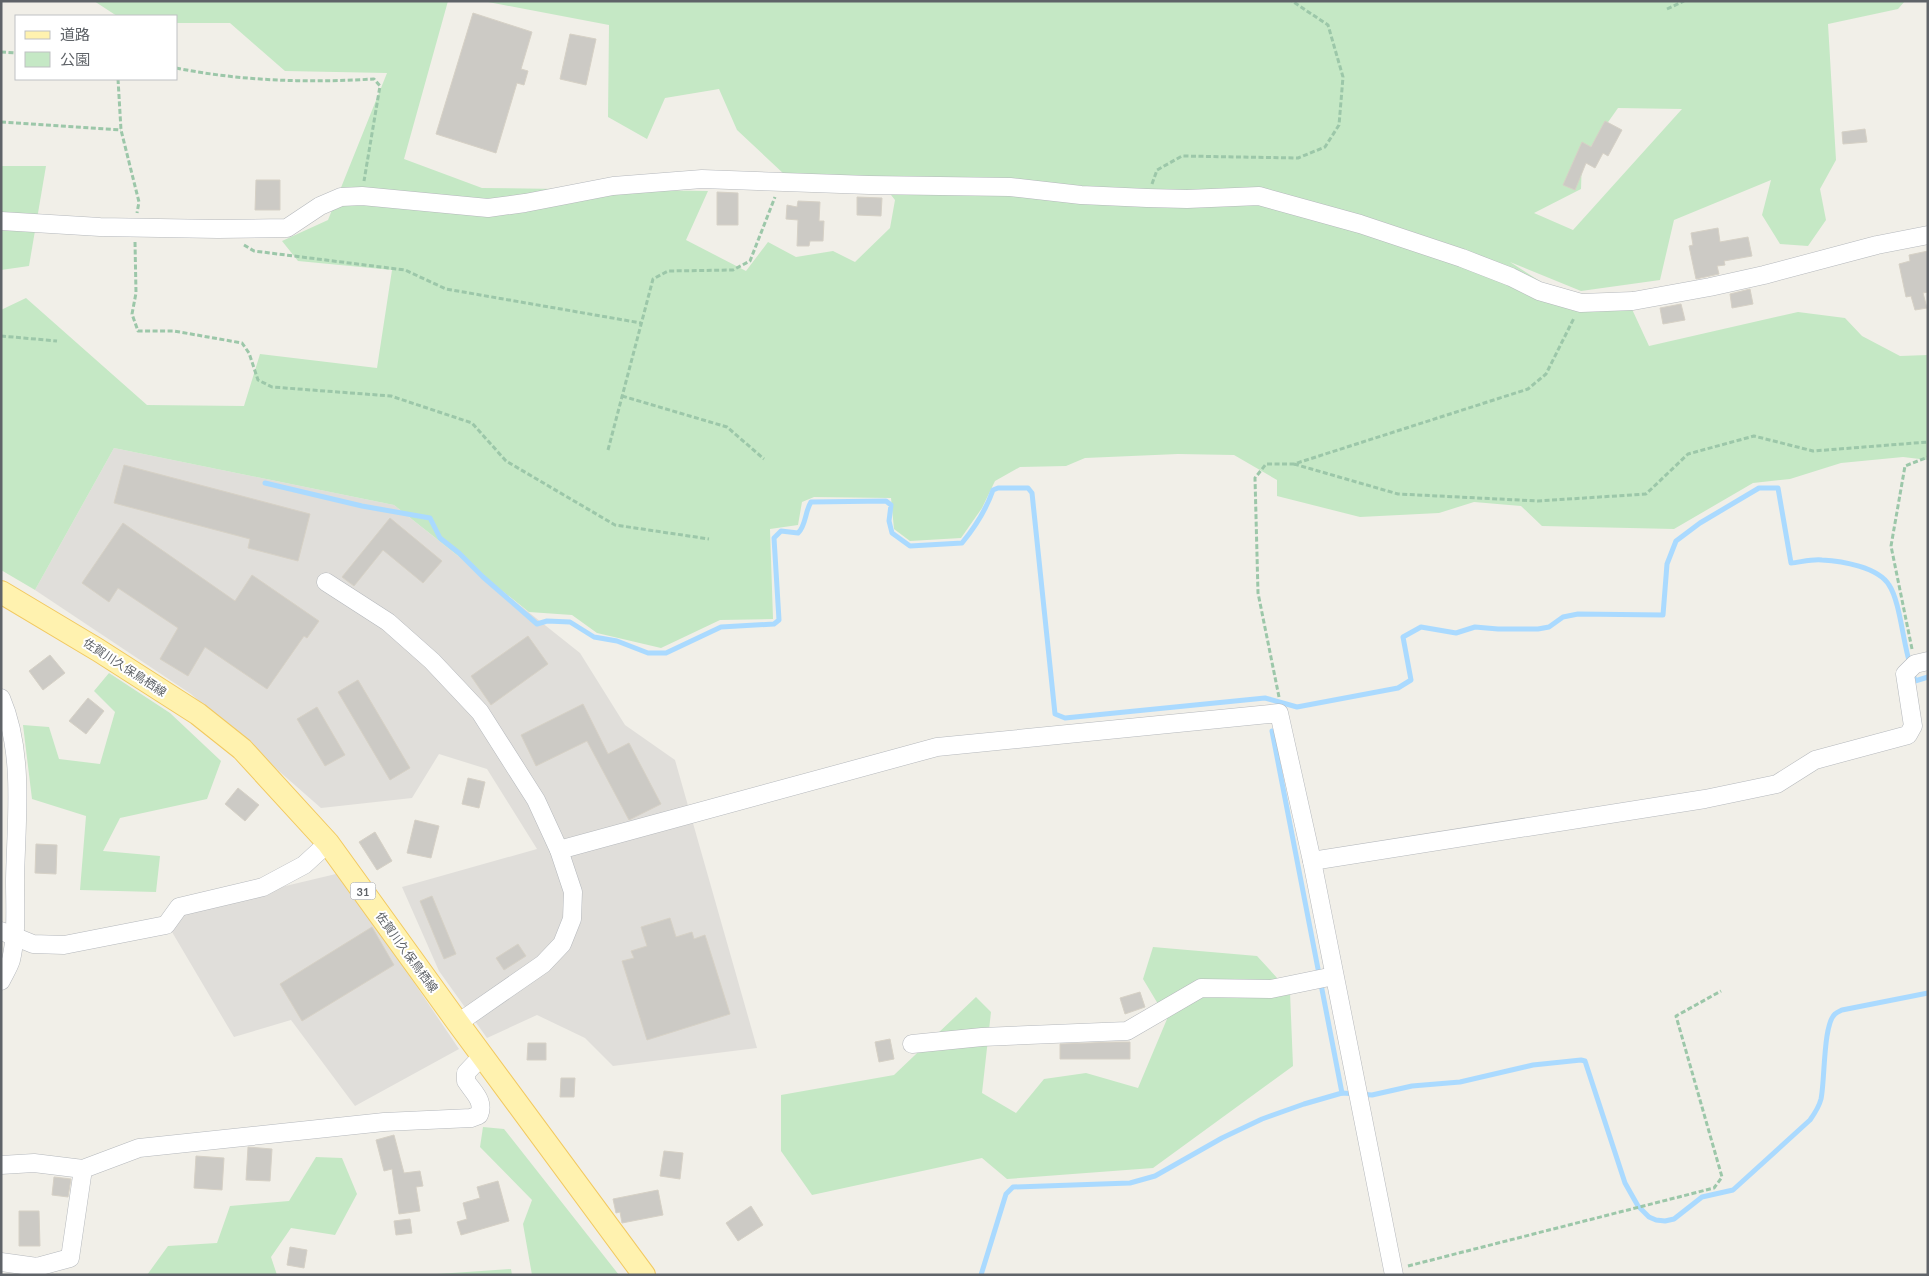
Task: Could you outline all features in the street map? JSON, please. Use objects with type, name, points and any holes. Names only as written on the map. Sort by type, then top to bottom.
[{"type":"main road","name":"佐賀川久保鳥栖線","points":[[1,592],[98,650],[198,714],[242,749],[328,842],[482,1056],[644,1275]]},
{"type":"street","points":[[1,221],[135,228],[287,228],[320,206],[341,197],[362,196],[488,208],[525,203],[612,186],[668,180],[702,179],[781,183],[1010,188],[1081,195],[1147,198],[1187,199],[1259,196],[1360,224],[1470,261],[1539,290],[1581,303],[1633,301],[1710,287],[1764,275],[1877,245],[1928,235]]},
{"type":"street","points":[[326,582],[388,622],[432,661],[480,712],[536,800],[559,850],[573,892],[572,919],[562,944],[543,964],[458,1023]]},
{"type":"street","points":[[1312,861],[1705,799],[1776,784],[1815,760],[1908,735],[1913,726],[1916,667]]},
{"type":"street","points":[[1,698],[11,732],[16,761],[8,933],[10,960],[1,981]]},
{"type":"street","points":[[559,850],[937,747],[1279,713],[1312,861],[1393,1272]]},
{"type":"street","points":[[8,933],[32,944],[64,945],[166,925],[179,907],[263,887],[304,865],[328,842]]},
{"type":"street","points":[[912,1044],[982,1037],[1127,1031],[1201,988],[1270,989],[1334,976]]},
{"type":"street","points":[[1,1165],[34,1163],[83,1169],[139,1148],[384,1122],[471,1118],[478,1114],[482,1108],[481,1102],[466,1081],[466,1073],[482,1056]]},
{"type":"street","points":[[1,1262],[37,1266],[70,1258],[83,1169]]},
{"type":"path","points":[[1147,198],[1157,170],[1182,156],[1298,158],[1325,148],[1339,125],[1343,77],[1328,24],[1292,1]]},
{"type":"path","points":[[1667,9],[1684,1]]},
{"type":"path","points":[[1,52],[15,53]]},
{"type":"path","points":[[178,68],[213,75],[242,77],[328,81],[374,79],[380,86],[362,196]]},
{"type":"path","points":[[118,80],[121,130],[139,202],[135,228],[136,293],[132,314],[138,331],[174,331],[242,343],[249,354],[258,380],[272,388],[390,396],[472,423],[506,461],[615,525],[709,539]]},
{"type":"path","points":[[1,122],[121,130]]},
{"type":"path","points":[[608,450],[653,278],[668,271],[733,270],[750,261],[781,183]]},
{"type":"path","points":[[218,229],[254,251],[405,270],[446,289],[641,323]]},
{"type":"path","points":[[1294,464],[1528,389],[1546,374],[1581,303]]},
{"type":"path","points":[[1,336],[57,341]]},
{"type":"path","points":[[622,396],[727,427],[764,459]]},
{"type":"path","points":[[1279,691],[1258,593],[1255,478],[1266,464],[1294,464],[1398,494],[1538,501],[1646,494],[1688,454],[1754,436],[1813,452],[1928,442]]},
{"type":"path","points":[[1916,667],[1891,546],[1905,466],[1928,456]]},
{"type":"path","points":[[1393,1272],[1714,1188],[1722,1177],[1676,1016],[1721,991]]},
{"type":"shaded area","points":[[114,448],[394,505],[580,653],[625,725],[675,760],[757,1048],[613,1066],[585,1038],[537,1015],[487,1038],[439,971],[402,887],[537,849],[487,769],[439,754],[412,798],[321,808],[191,694],[35,590]]},
{"type":"shaded area","points":[[340,873],[459,1049],[355,1106],[291,1020],[234,1037],[172,932],[185,910]]},
{"type":"green space","points":[[94,1],[448,1],[404,159],[482,188],[708,191],[686,240],[746,271],[768,242],[796,257],[833,251],[855,262],[890,228],[895,200],[880,181],[785,175],[737,130],[719,89],[665,98],[647,139],[608,117],[609,25],[483,1],[1905,1],[1898,9],[1828,24],[1836,160],[1820,189],[1826,220],[1808,246],[1780,244],[1762,215],[1771,180],[1674,220],[1660,280],[1581,291],[1510,262],[1585,310],[1631,307],[1649,346],[1798,312],[1845,318],[1862,336],[1900,356],[1928,355],[1928,460],[1903,457],[1841,463],[1790,479],[1753,483],[1674,529],[1542,526],[1521,506],[1474,502],[1439,513],[1360,517],[1277,496],[1277,480],[1234,455],[1178,454],[1085,458],[1066,466],[1020,467],[995,481],[982,508],[961,538],[910,541],[894,529],[891,498],[814,497],[802,502],[798,525],[770,529],[773,619],[720,620],[661,648],[597,633],[572,615],[529,612],[394,505],[114,448],[35,590],[1,570],[1,310],[26,298],[147,405],[244,406],[260,354],[377,368],[392,270],[298,261],[282,241],[328,220],[387,73],[285,71],[230,23],[178,23],[178,15],[115,15]],"holes":[[[1618,108],[1682,109],[1573,230],[1534,213],[1581,189],[1582,159]]]},
{"type":"green space","points":[[1,166],[46,166],[29,266],[1,270]]},
{"type":"green space","points":[[109,673],[170,713],[221,761],[207,799],[120,818],[103,851],[160,856],[156,892],[80,890],[86,816],[32,799],[23,725],[49,727],[59,759],[100,764],[115,712],[94,691]]},
{"type":"green space","points":[[1153,947],[1257,956],[1290,992],[1293,1066],[1153,1168],[1007,1179],[982,1158],[812,1195],[781,1151],[781,1095],[894,1075],[976,997],[991,1012],[982,1093],[1016,1113],[1044,1079],[1086,1073],[1138,1088],[1167,1019],[1143,979]]},
{"type":"green space","points":[[483,1127],[504,1129],[619,1275],[532,1275],[523,1224],[532,1200],[480,1147]]},
{"type":"green space","points":[[316,1157],[342,1158],[357,1194],[335,1235],[291,1228],[271,1257],[277,1275],[147,1275],[168,1246],[217,1243],[230,1206],[289,1201]]},
{"type":"green space","points":[[511,1269],[512,1275],[363,1275],[437,1274]]},
{"type":"building","points":[[473,13],[532,32],[521,69],[528,71],[524,85],[517,83],[496,153],[436,134]]},
{"type":"building","points":[[570,34],[596,39],[586,85],[560,79]]},
{"type":"building","points":[[1605,121],[1622,130],[1608,156],[1603,153],[1595,168],[1586,163],[1575,190],[1563,185],[1582,142],[1591,147]]},
{"type":"building","points":[[1865,129],[1867,142],[1843,144],[1842,132]]},
{"type":"building","points":[[256,180],[280,180],[280,210],[255,210]]},
{"type":"building","points":[[717,192],[738,193],[738,225],[717,225]]},
{"type":"building","points":[[857,197],[882,198],[881,216],[857,215]]},
{"type":"building","points":[[798,201],[820,202],[819,221],[824,221],[823,241],[810,241],[809,246],[797,246],[798,220],[786,219],[787,205],[797,207]]},
{"type":"building","points":[[1718,228],[1720,242],[1748,237],[1752,256],[1724,261],[1725,265],[1717,266],[1719,274],[1696,279],[1689,246],[1693,245],[1691,233]]},
{"type":"building","points":[[1928,251],[1928,292],[1923,293],[1927,308],[1915,310],[1911,296],[1906,297],[1899,264],[1910,261],[1909,255]]},
{"type":"building","points":[[1750,289],[1753,304],[1732,308],[1730,294]]},
{"type":"building","points":[[1681,304],[1685,320],[1663,324],[1660,308]]},
{"type":"building","points":[[124,465],[310,514],[298,561],[248,548],[250,539],[114,503]]},
{"type":"building","points":[[390,518],[442,561],[423,583],[383,550],[354,586],[342,577]]},
{"type":"building","points":[[123,523],[235,601],[252,575],[319,621],[307,638],[304,636],[267,689],[205,647],[188,676],[160,659],[178,628],[118,588],[109,602],[82,583]]},
{"type":"building","points":[[528,636],[548,664],[491,705],[471,676]]},
{"type":"building","points":[[50,655],[65,673],[43,690],[29,671]]},
{"type":"building","points":[[358,680],[410,768],[390,780],[338,692]]},
{"type":"building","points":[[88,698],[104,711],[86,734],[69,721]]},
{"type":"building","points":[[583,704],[608,754],[629,743],[661,804],[629,820],[587,741],[536,766],[521,735]]},
{"type":"building","points":[[317,707],[345,755],[325,766],[297,719]]},
{"type":"building","points":[[468,778],[485,782],[479,808],[462,804]]},
{"type":"building","points":[[238,788],[259,805],[245,821],[225,804]]},
{"type":"building","points":[[415,820],[439,826],[431,858],[407,853]]},
{"type":"building","points":[[375,832],[392,861],[377,870],[359,842]]},
{"type":"building","points":[[36,844],[57,845],[56,874],[35,873]]},
{"type":"building","points":[[432,896],[456,954],[444,959],[420,901]]},
{"type":"building","points":[[670,918],[676,937],[692,932],[694,939],[705,935],[730,1014],[647,1040],[622,961],[634,958],[631,951],[647,946],[641,927]]},
{"type":"building","points":[[372,927],[394,965],[302,1021],[280,984]]},
{"type":"building","points":[[518,944],[526,956],[504,970],[496,958]]},
{"type":"building","points":[[1140,992],[1145,1007],[1125,1014],[1120,998]]},
{"type":"building","points":[[890,1039],[894,1059],[879,1062],[875,1042]]},
{"type":"building","points":[[1130,1042],[1130,1059],[1060,1059],[1060,1044]]},
{"type":"building","points":[[528,1043],[546,1043],[546,1060],[527,1060]]},
{"type":"building","points":[[561,1078],[575,1078],[574,1097],[560,1097]]},
{"type":"building","points":[[394,1135],[404,1173],[420,1171],[423,1186],[416,1187],[420,1211],[399,1214],[392,1169],[384,1171],[376,1140]]},
{"type":"building","points":[[248,1147],[272,1149],[270,1181],[246,1180]]},
{"type":"building","points":[[664,1151],[683,1153],[680,1179],[660,1176]]},
{"type":"building","points":[[196,1156],[224,1158],[222,1190],[194,1188]]},
{"type":"building","points":[[54,1177],[71,1179],[68,1197],[52,1195]]},
{"type":"building","points":[[498,1181],[509,1221],[461,1235],[457,1222],[467,1219],[463,1203],[480,1198],[477,1187]]},
{"type":"building","points":[[658,1190],[663,1215],[622,1223],[620,1212],[616,1213],[613,1199]]},
{"type":"building","points":[[751,1206],[763,1225],[738,1241],[726,1223]]},
{"type":"building","points":[[19,1211],[39,1211],[40,1246],[19,1246]]},
{"type":"building","points":[[410,1219],[412,1233],[396,1235],[394,1221]]},
{"type":"building","points":[[290,1247],[307,1250],[304,1268],[287,1265]]},
{"type":"waterway","points":[[265,483],[362,506],[430,518],[440,538],[537,624],[547,621],[570,622],[594,637],[617,641],[648,653],[666,653],[721,627],[774,624],[779,620],[774,538],[781,531],[798,533],[803,526],[811,502],[886,501],[891,505],[889,521],[892,533],[910,546],[962,543],[980,518],[993,490],[998,488],[1028,488],[1032,493],[1055,714],[1065,718],[1265,698],[1297,707],[1398,688],[1411,680],[1403,637],[1421,627],[1456,633],[1475,627],[1538,629],[1549,627],[1563,617],[1578,614],[1663,615],[1667,564],[1676,541],[1700,523],[1759,488],[1778,488],[1791,563],[1810,560],[1839,562],[1868,569],[1884,579],[1893,592],[1896,601],[1910,664]]},
{"type":"waterway","points":[[1913,674],[1915,681],[1928,677]]},
{"type":"waterway","points":[[1272,731],[1342,1093]]},
{"type":"waterway","points":[[981,1275],[1006,1194],[1013,1187],[1130,1183],[1155,1176],[1222,1138],[1262,1119],[1342,1093],[1372,1095],[1412,1086],[1460,1082],[1533,1065],[1581,1060],[1585,1061],[1625,1183],[1638,1206],[1649,1217],[1656,1220],[1674,1219],[1702,1197],[1733,1190],[1810,1120],[1817,1110],[1821,1099],[1826,1041],[1828,1029],[1835,1014],[1842,1010],[1928,993]]}]
